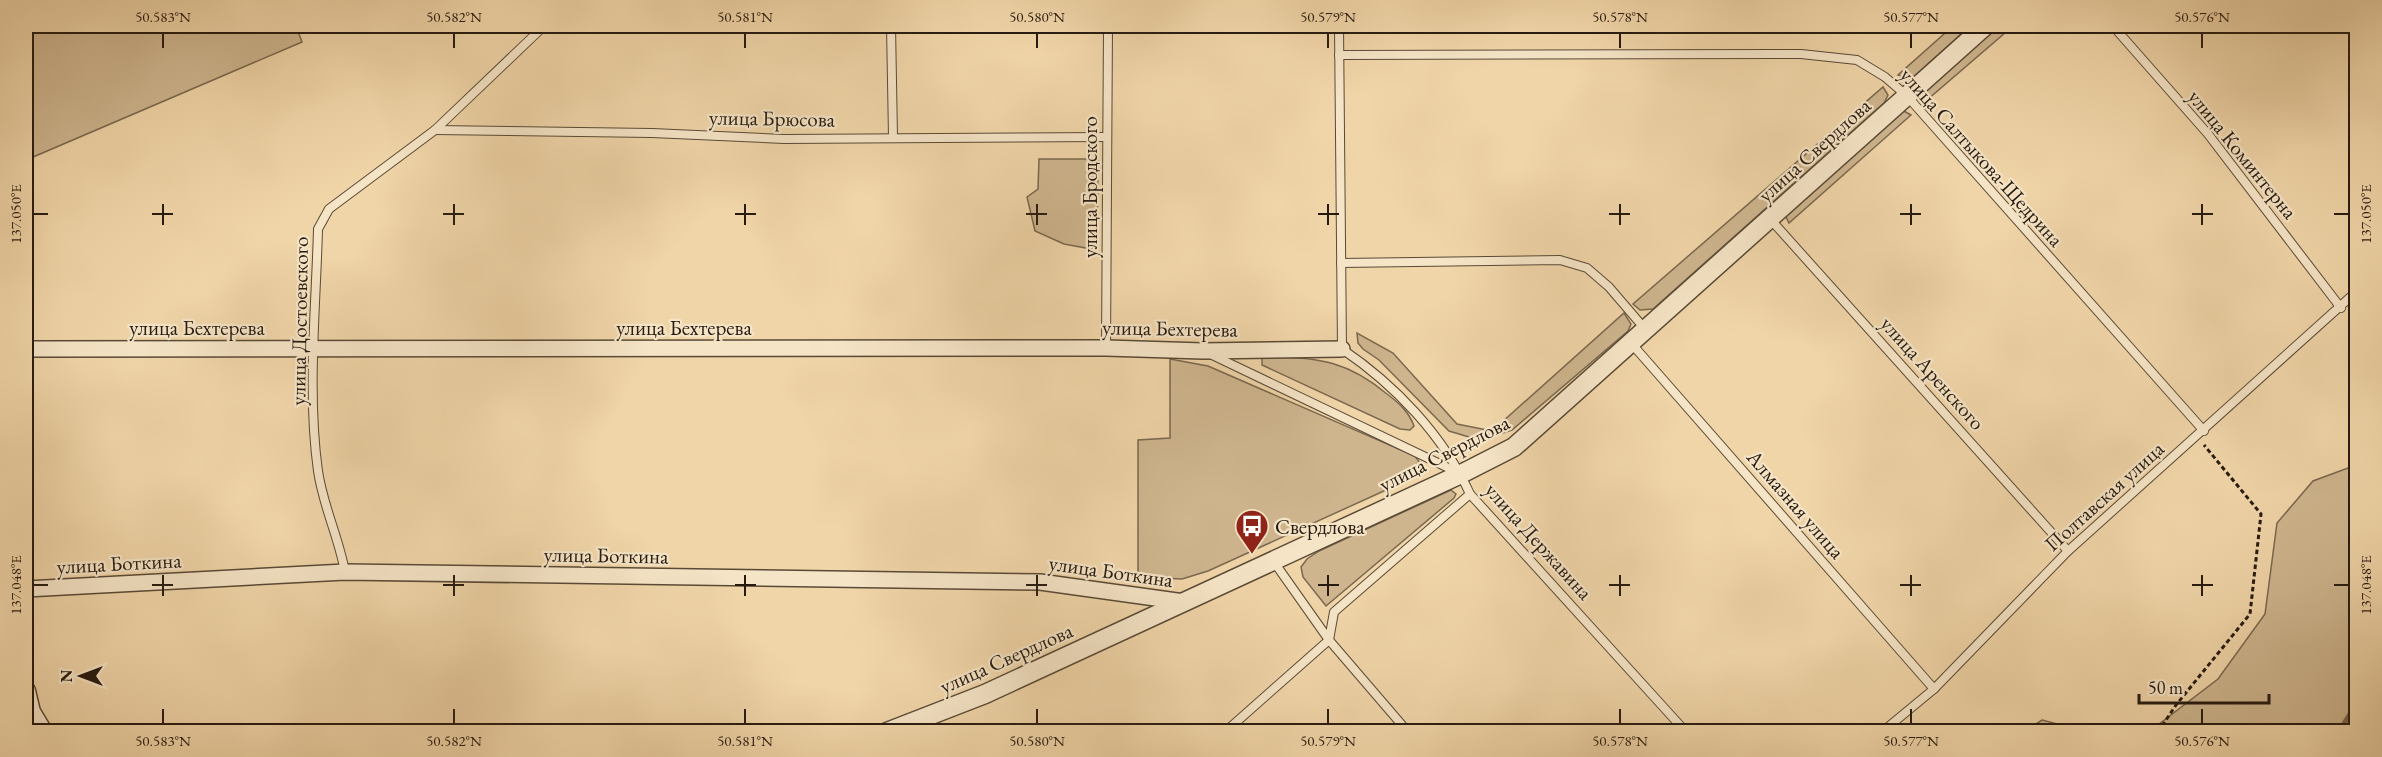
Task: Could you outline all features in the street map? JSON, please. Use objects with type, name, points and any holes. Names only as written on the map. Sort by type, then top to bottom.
[{"type":"street","name":"улица Свердлова","points":[[887,732],[985,694],[1461,474],[1514,447],[1771,220],[1985,26]]},
{"type":"street","name":"улица Бехтерева","points":[[26,350],[315,347],[1106,348],[1203,351],[1342,349]]},
{"type":"street","name":"улица Боткина","points":[[26,589],[345,572],[1040,582],[1184,602]]},
{"type":"street","points":[[26,691],[32,712],[43,732]]},
{"type":"lane","name":"улица Достоевского","points":[[345,572],[340,546],[329,516],[318,472],[315,428],[318,229],[322,218],[329,209],[435,130],[544,26]]},
{"type":"lane","points":[[891,26],[893,137]]},
{"type":"lane","name":"улица Бродского","points":[[1106,348],[1108,26]]},
{"type":"lane","points":[[1339,26],[1342,349]]},
{"type":"lane","name":"улица Коминтерна","points":[[2113,26],[2208,134],[2341,308]]},
{"type":"lane","name":"улица Салтыкова-Щедрина","points":[[1339,55],[1801,54],[1857,60],[1885,77],[1907,96],[2200,434]]},
{"type":"lane","name":"улица Брюсова","points":[[435,130],[652,133],[784,138],[1107,137]]},
{"type":"lane","name":"улица Аренского","points":[[1771,220],[2068,551]]},
{"type":"lane","points":[[1341,263],[1560,260],[1587,268],[1609,287],[1645,329]]},
{"type":"lane","name":"Полтавская улица","points":[[1882,732],[1934,689],[2068,551],[2341,308],[2356,292]]},
{"type":"lane","name":"Алмазная улица","points":[[1631,343],[1934,689]]},
{"type":"lane","name":"улица Державина","points":[[1342,349],[1392,386],[1412,408],[1461,474],[1470,494],[1686,732]]},
{"type":"lane","points":[[1203,351],[1461,474]]},
{"type":"lane","points":[[1225,732],[1329,640],[1334,612],[1470,494]]},
{"type":"lane","points":[[1273,561],[1329,640],[1408,732]]},
{"type":"path","points":[[2158,732],[2176,705],[2250,614],[2261,514],[2200,434]]},
{"type":"shaded area","points":[[26,26],[296,26],[302,42],[26,160]]},
{"type":"shaded area","points":[[1953,26],[1970,26],[1911,79],[1898,75]]},
{"type":"shaded area","points":[[1993,26],[2013,26],[1927,100],[1923,90]]},
{"type":"shaded area","points":[[1883,87],[1888,95],[1884,103],[1653,309],[1640,310],[1633,304]]},
{"type":"shaded area","points":[[1902,110],[1911,115],[1789,223],[1785,215]]},
{"type":"shaded area","points":[[1039,159],[1098,159],[1097,250],[1064,244],[1035,231],[1027,197],[1038,189]]},
{"type":"shaded area","points":[[1624,313],[1631,324],[1628,331],[1512,430],[1487,438],[1469,437],[1449,431],[1379,360],[1363,349],[1358,343],[1357,333],[1393,353],[1457,424],[1492,431]]},
{"type":"shaded area","points":[[1262,358],[1319,360],[1346,368],[1373,383],[1396,401],[1414,426],[1410,430],[1400,429],[1262,365]]},
{"type":"shaded area","points":[[1170,359],[1208,366],[1415,456],[1420,463],[1420,470],[1408,480],[1208,571],[1182,579],[1138,577],[1138,440],[1170,438]]},
{"type":"shaded area","points":[[2356,465],[2356,731],[2150,731],[2218,679],[2265,614],[2277,523],[2313,481]]},
{"type":"shaded area","points":[[1451,490],[1456,494],[1454,498],[1326,606],[1303,577],[1301,567],[1307,559],[1319,551]]},
{"type":"shaded area","points":[[2042,720],[2084,731],[2025,731]]},
{"type":"waterway","points":[[2339,732],[2356,704]]},
{"type":"place","name":"Свердлова","points":[[1252,555]]}]
